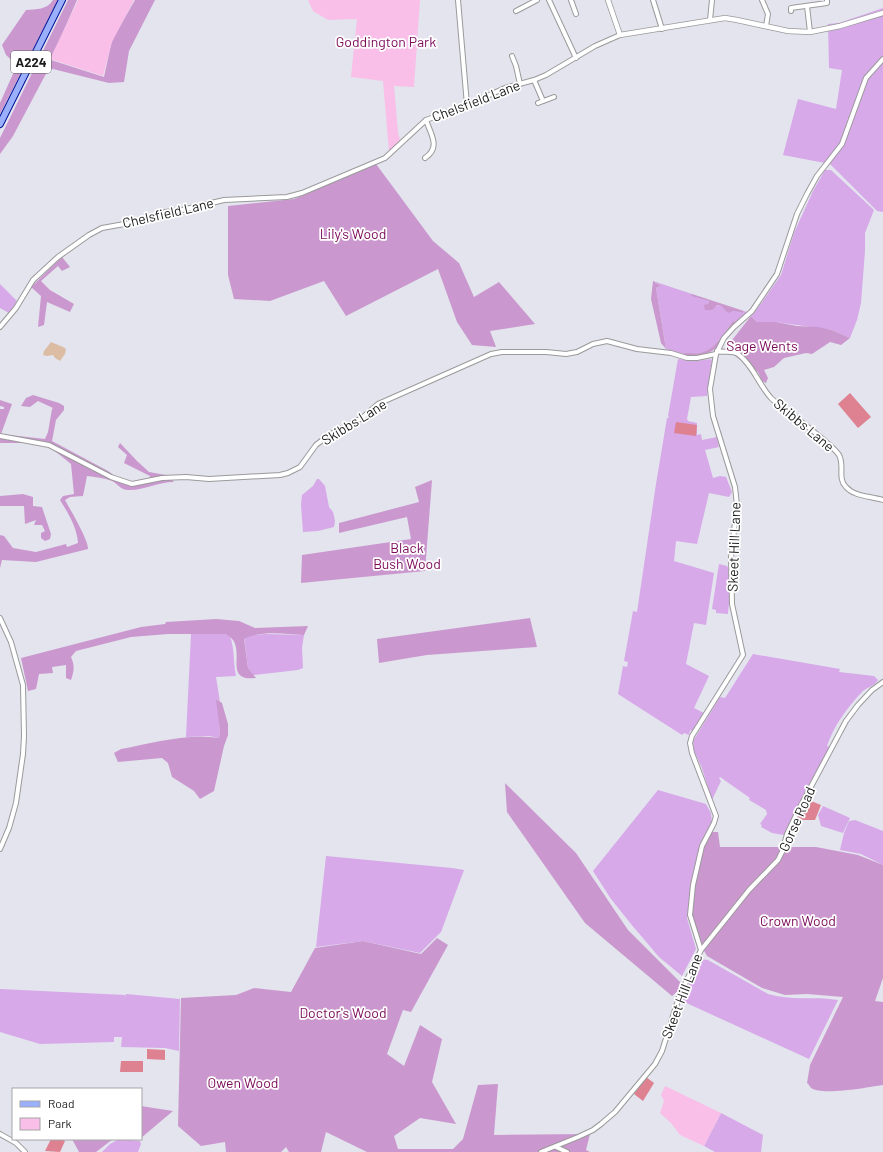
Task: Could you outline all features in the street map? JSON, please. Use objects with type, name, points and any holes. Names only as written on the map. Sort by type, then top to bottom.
[{"type":"main road","name":"A224","points":[[0,124],[62,0]]},
{"type":"street","points":[[458,0],[467,105]]},
{"type":"street","points":[[516,11],[537,0]]},
{"type":"street","points":[[549,0],[576,58]]},
{"type":"street","points":[[571,0],[576,14]]},
{"type":"street","points":[[608,0],[620,35]]},
{"type":"street","points":[[653,0],[662,29]]},
{"type":"street","points":[[710,20],[712,0]]},
{"type":"street","points":[[762,0],[768,14],[766,26]]},
{"type":"street","points":[[791,11],[791,8],[827,3],[827,0]]},
{"type":"street","points":[[807,6],[810,32]]},
{"type":"street","name":"Chelsfield Lane","points":[[0,327],[16,308],[34,280],[58,257],[89,235],[102,228],[141,221],[165,212],[182,210],[224,200],[286,197],[302,193],[385,158],[426,120],[467,105],[505,88],[546,75],[595,46],[620,35],[725,18],[788,31],[810,32],[840,26],[883,13]]},
{"type":"street","points":[[512,56],[520,84]]},
{"type":"street","name":"Skeet Hill Lane","points":[[541,1152],[556,1147],[592,1130],[601,1124],[615,1112],[655,1064],[662,1051],[679,997],[701,950],[690,915],[693,885],[702,846],[716,816],[690,743],[692,736],[743,655],[732,604],[731,557],[736,498],[735,487],[713,416],[710,394],[716,353],[724,338],[757,305],[777,274],[797,214],[807,194],[828,161],[842,144],[866,78],[883,59]]},
{"type":"street","points":[[534,80],[542,101]]},
{"type":"street","points":[[538,103],[554,97]]},
{"type":"street","points":[[424,158],[431,154],[434,148],[434,143],[426,120]]},
{"type":"street","name":"Skibbs Lane","points":[[0,436],[49,445],[111,477],[132,484],[162,478],[186,477],[209,479],[232,477],[271,477],[288,473],[300,467],[316,445],[329,435],[362,418],[378,404],[491,354],[502,352],[546,352],[566,354],[577,352],[592,344],[607,341],[637,349],[671,353],[687,358],[697,358],[716,353],[737,353],[754,373],[770,398],[809,427],[834,449],[841,461],[840,476],[846,487],[852,492],[883,500]]},
{"type":"street","points":[[0,618],[11,642],[22,685],[24,736],[16,803],[9,828],[0,849]]},
{"type":"street","name":"Gorse Road","points":[[701,950],[749,890],[778,860],[787,834],[798,811],[846,721],[872,690],[883,682]]},
{"type":"street","points":[[0,1134],[16,1143],[25,1152]]},
{"type":"street","points":[[556,1147],[567,1152]]},
{"type":"shaded area","points":[[883,8],[883,212],[877,211],[830,164],[783,155],[798,99],[836,109],[842,70],[829,68],[828,24],[839,23]]},
{"type":"shaded area","points":[[825,170],[831,170],[874,210],[865,233],[861,303],[857,320],[850,338],[832,330],[776,322],[757,322],[751,316],[781,275],[794,233],[813,191]]},
{"type":"shaded area","points":[[653,281],[709,301],[708,304],[721,306],[733,311],[743,313],[744,311],[747,312],[738,322],[733,321],[719,340],[710,348],[699,353],[688,352],[681,355],[666,349],[656,288],[661,286]]},
{"type":"shaded area","points":[[0,284],[17,301],[9,313],[0,308]]},
{"type":"shaded area","points":[[51,342],[66,349],[65,354],[60,361],[53,355],[43,355],[44,351]]},
{"type":"shaded area","points":[[678,359],[695,361],[711,359],[712,361],[707,396],[691,397],[687,419],[688,421],[697,423],[697,435],[701,434],[702,440],[717,437],[719,447],[705,450],[713,478],[720,476],[726,477],[732,492],[729,497],[709,493],[697,544],[676,541],[674,561],[714,573],[706,625],[694,623],[686,664],[709,676],[694,708],[704,713],[693,730],[690,731],[689,735],[684,733],[682,735],[618,694],[623,666],[627,667],[628,662],[624,661],[633,611],[637,612],[656,484],[667,418],[669,418],[668,416]]},
{"type":"shaded area","points":[[850,393],[871,417],[858,428],[838,404]]},
{"type":"shaded area","points":[[676,422],[697,425],[696,436],[674,433]]},
{"type":"shaded area","points":[[317,479],[319,479],[325,486],[329,507],[333,512],[335,521],[334,527],[318,531],[303,532],[301,505],[302,495],[313,486]]},
{"type":"shaded area","points":[[719,564],[727,566],[730,575],[728,614],[716,613],[716,610],[712,609]]},
{"type":"shaded area","points":[[191,634],[225,634],[230,636],[232,641],[236,676],[216,677],[220,702],[217,699],[220,732],[219,738],[209,736],[186,737]]},
{"type":"shaded area","points":[[266,634],[304,635],[302,648],[303,668],[298,670],[253,675],[248,668],[244,637]]},
{"type":"shaded area","points":[[753,654],[840,669],[839,672],[874,676],[878,680],[861,693],[837,725],[827,746],[830,747],[784,835],[772,833],[761,827],[762,825],[760,824],[767,814],[766,810],[749,800],[750,798],[720,777],[719,778],[721,781],[712,800],[702,768],[694,751],[693,741],[720,697],[725,698]]},
{"type":"shaded area","points":[[658,790],[706,804],[711,813],[712,822],[702,840],[694,869],[687,918],[696,949],[682,976],[659,957],[631,924],[611,899],[593,871]]},
{"type":"shaded area","points":[[806,799],[821,805],[815,820],[803,820],[798,817]]},
{"type":"shaded area","points":[[823,806],[850,818],[843,833],[821,826],[818,815]]},
{"type":"shaded area","points":[[855,820],[883,831],[883,865],[861,854],[840,850],[844,833],[849,821]]},
{"type":"shaded area","points":[[326,856],[464,870],[441,932],[420,953],[363,941],[316,947]]},
{"type":"shaded area","points":[[700,959],[708,960],[768,994],[794,998],[838,1000],[809,1059],[682,1001]]},
{"type":"shaded area","points":[[0,989],[125,995],[125,997],[126,994],[180,999],[179,1051],[165,1048],[121,1047],[122,1037],[114,1037],[114,1042],[40,1044],[0,1032]]},
{"type":"shaded area","points":[[147,1049],[165,1050],[165,1060],[147,1059]]},
{"type":"shaded area","points":[[121,1061],[143,1061],[143,1072],[120,1072]]},
{"type":"shaded area","points":[[646,1077],[654,1083],[643,1101],[634,1094]]},
{"type":"shaded area","points":[[721,1113],[763,1135],[761,1152],[715,1152],[704,1146]]},
{"type":"shaded area","points":[[50,1140],[65,1141],[60,1152],[45,1151]]},
{"type":"shaded area","points":[[117,1140],[130,1140],[140,1141],[141,1144],[138,1152],[102,1152],[110,1144]]},
{"type":"green space","points":[[53,0],[58,0],[0,114],[0,103],[17,65],[6,55],[2,45],[26,10],[48,6]]},
{"type":"green space","points":[[68,0],[77,0],[51,60],[104,77],[112,40],[135,0],[155,0],[129,51],[124,82],[109,83],[49,68],[13,136],[0,154],[0,138]]},
{"type":"green space","points":[[78,0],[134,0],[112,42],[103,76],[50,59]]},
{"type":"green space","name":"Goddington Park","points":[[308,0],[420,0],[414,87],[394,86],[400,140],[389,152],[383,81],[351,77],[357,19],[328,20],[313,11]]},
{"type":"green space","name":"Lily's Wood","points":[[376,164],[433,241],[459,263],[474,297],[499,282],[535,324],[490,331],[496,347],[472,345],[457,322],[438,269],[346,316],[324,281],[270,301],[234,299],[228,275],[228,206],[294,199]]},
{"type":"green space","points":[[62,257],[70,267],[62,271],[58,266],[41,281],[50,290],[74,304],[70,312],[47,302],[44,325],[38,327],[41,296],[31,287]]},
{"type":"green space","points":[[653,281],[661,286],[656,288],[666,349],[661,343],[651,299]]},
{"type":"green space","points":[[692,294],[744,311],[743,313],[733,311],[728,313],[721,306],[717,305],[712,310],[705,310],[704,305],[708,304],[709,301],[691,296]]},
{"type":"green space","name":"Sage Wents","points":[[751,316],[757,322],[776,322],[797,326],[818,327],[832,330],[850,338],[841,345],[830,342],[812,354],[806,353],[784,358],[774,367],[764,370],[768,378],[766,383],[762,381],[758,372],[725,349]]},
{"type":"green space","points":[[733,321],[738,322],[721,344],[709,353],[692,356],[681,355],[688,352],[699,353],[710,348],[719,340]]},
{"type":"green space","points":[[33,395],[64,406],[64,410],[56,420],[52,441],[108,471],[119,479],[134,482],[149,479],[150,476],[124,463],[127,455],[118,447],[120,443],[149,472],[166,475],[174,482],[126,490],[112,481],[87,476],[83,496],[70,497],[65,500],[75,517],[88,545],[88,549],[36,562],[2,560],[0,568],[0,535],[4,536],[13,548],[36,552],[66,544],[67,547],[78,543],[74,526],[60,500],[63,496],[74,494],[71,464],[45,443],[0,443],[0,409],[4,409],[4,407],[0,406],[0,400],[12,404],[1,434],[45,439],[53,408],[38,401],[30,407],[21,406],[26,398]]},
{"type":"green space","name":"Black Bush Wood","points":[[432,480],[425,571],[301,583],[302,555],[411,539],[407,517],[339,533],[339,523],[419,502],[415,487]]},
{"type":"green space","points":[[23,494],[33,497],[33,506],[42,507],[51,534],[50,539],[45,541],[41,538],[41,533],[45,531],[42,525],[34,525],[36,520],[25,524],[24,506],[0,506],[0,496]]},
{"type":"green space","points":[[530,618],[537,647],[427,655],[379,663],[377,639]]},
{"type":"green space","points":[[216,619],[239,621],[255,628],[308,626],[304,635],[281,633],[258,634],[244,639],[248,668],[256,678],[246,678],[239,674],[237,669],[235,644],[231,638],[225,634],[168,634],[131,637],[76,651],[71,657],[74,668],[71,680],[66,678],[66,665],[52,667],[53,673],[39,674],[36,689],[28,691],[21,658],[141,627],[165,624],[166,622]]},
{"type":"green space","points":[[216,699],[222,703],[228,724],[228,735],[224,746],[214,791],[200,799],[194,791],[172,777],[168,763],[162,758],[118,762],[114,753],[121,749],[182,738],[219,738],[220,732]]},
{"type":"green space","points":[[505,783],[576,853],[628,930],[684,986],[672,996],[585,923],[507,812]]},
{"type":"green space","name":"Crown Wood","points":[[711,832],[718,832],[720,847],[816,847],[858,855],[883,865],[883,978],[875,1001],[883,1002],[883,1085],[825,1091],[811,1088],[807,1083],[810,1065],[843,997],[807,994],[785,995],[762,988],[707,956],[702,947],[692,916],[695,886],[703,847]]},
{"type":"green space","points":[[437,938],[448,945],[411,1012],[403,1010],[387,1054],[404,1066],[420,1025],[442,1039],[432,1082],[456,1124],[420,1118],[394,1136],[398,1149],[453,1149],[463,1139],[478,1085],[498,1084],[494,1135],[590,1134],[586,1150],[590,1152],[367,1152],[326,1132],[321,1152],[289,1152],[286,1147],[281,1152],[226,1152],[225,1142],[201,1146],[178,1126],[181,998],[236,995],[254,988],[291,992],[315,948],[363,941],[421,954]]},
{"type":"green space","points":[[665,1086],[721,1113],[704,1146],[680,1135],[671,1123],[660,1113],[664,1101],[661,1095]]},
{"type":"green space","points":[[142,1106],[173,1111],[142,1137]]},
{"type":"green space","points":[[73,1140],[112,1140],[96,1152],[79,1152]]},
{"type":"park label","name":"Doctor's Wood","points":[[343,1013]]},
{"type":"park label","name":"Owen Wood","points":[[243,1083]]}]
